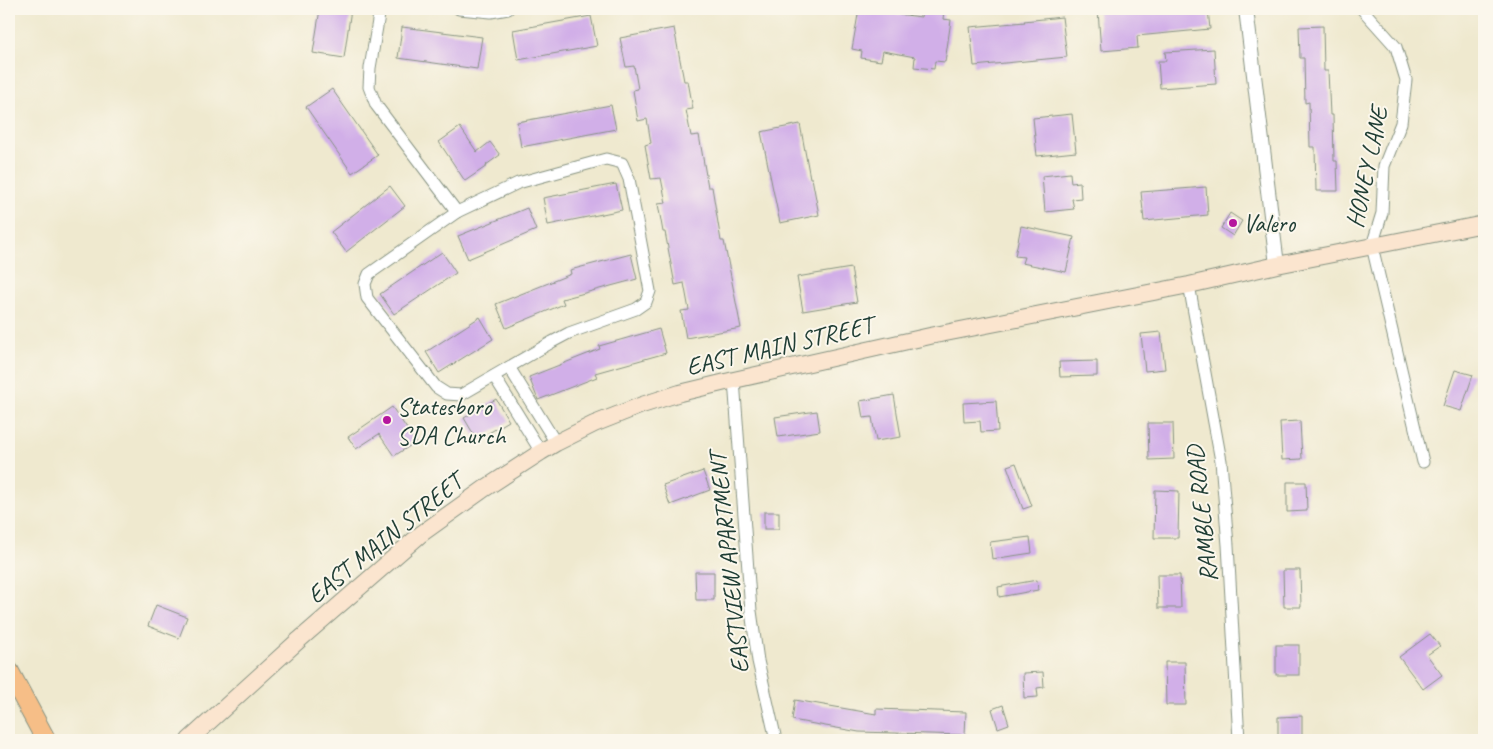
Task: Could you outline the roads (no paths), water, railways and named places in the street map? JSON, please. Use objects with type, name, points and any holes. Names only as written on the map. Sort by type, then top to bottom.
[{"type":"highway","points":[[9,670],[46,740]]},
{"type":"main road","name":"EAST MAIN STREET","points":[[189,740],[299,640],[421,534],[484,489],[541,452],[594,424],[642,405],[680,393],[734,380],[930,336],[1484,224]]},
{"type":"street","points":[[380,9],[370,68],[369,87],[376,105],[456,212]]},
{"type":"street","points":[[458,9],[491,12],[508,9]]},
{"type":"street","points":[[1246,9],[1277,265]]},
{"type":"street","name":"HONEY LANE","points":[[1362,9],[1396,47],[1406,80],[1401,123],[1384,166],[1382,213],[1372,246],[1423,462]]},
{"type":"street","points":[[606,159],[622,164],[629,178],[650,291],[646,302],[636,309],[570,333],[509,367],[461,396],[447,394],[436,387],[367,298],[365,284],[368,274],[456,212],[518,183],[606,159]]},
{"type":"street","name":"RAMBLE ROAD","points":[[1189,285],[1220,461],[1228,545],[1239,740]]},
{"type":"street","points":[[509,367],[556,443]]},
{"type":"street","points":[[494,376],[541,452]]},
{"type":"street","name":"EASTVIEW APARTMENT","points":[[734,380],[752,611],[758,661],[776,740]]},
{"type":"place","name":"Valero","points":[[1233,223]]},
{"type":"place","name":"Statesboro SDA Church","points":[[387,420]]}]
